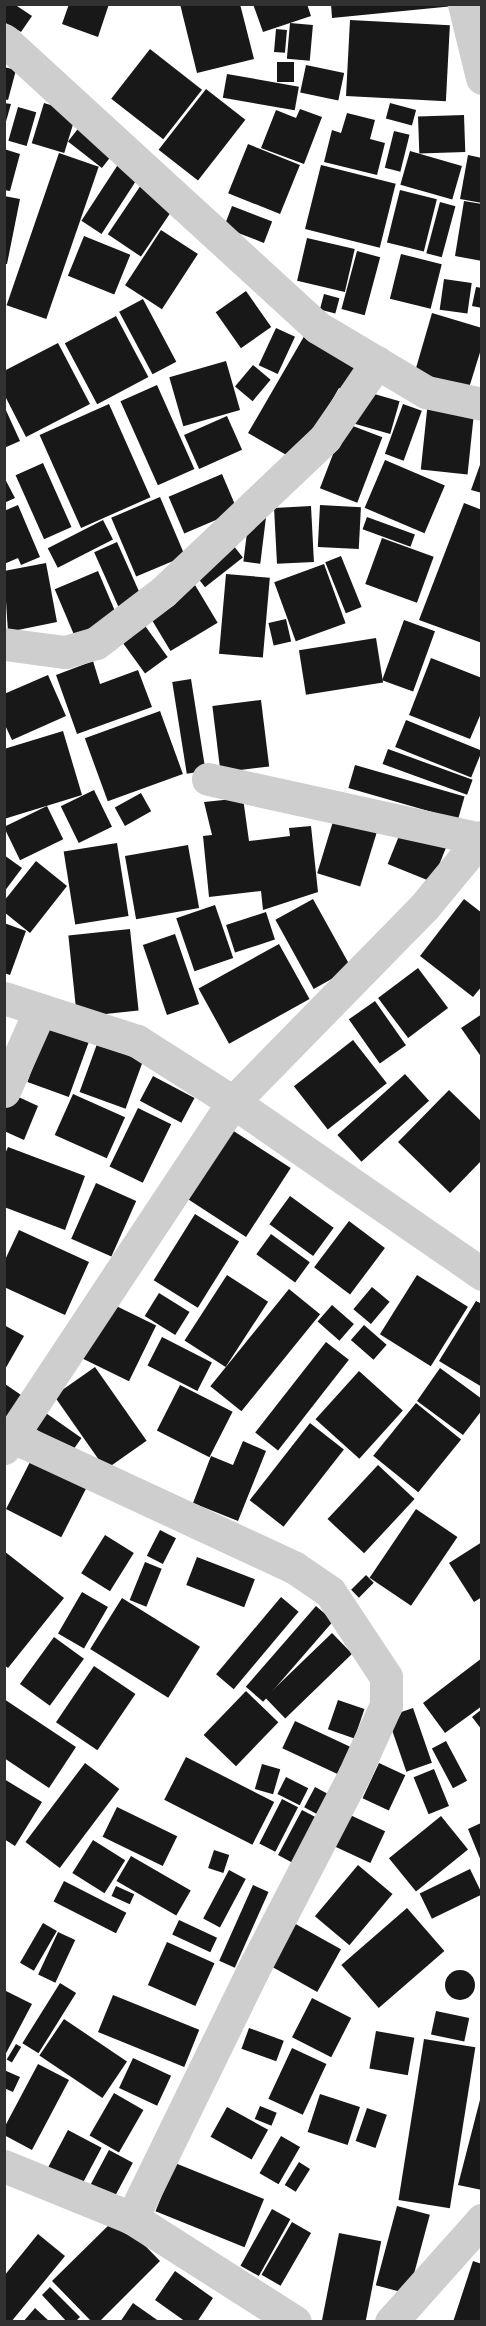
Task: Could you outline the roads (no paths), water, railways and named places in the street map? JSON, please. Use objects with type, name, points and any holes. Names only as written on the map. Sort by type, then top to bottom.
[{"type":"street","points":[[464,4],[482,78]]},
{"type":"street","points":[[4,40],[317,327],[426,392],[482,404]]},
{"type":"street","points":[[4,644],[65,652],[96,643],[163,592],[326,438],[376,362]]},
{"type":"street","points":[[132,2218],[252,1972],[354,1775],[386,1705],[386,1677],[330,1592],[295,1568],[8,1442],[233,1102],[424,907],[481,838],[208,779]]},
{"type":"street","points":[[4,998],[137,1041],[233,1102],[482,1274]]},
{"type":"street","points":[[4,1091],[40,1010]]},
{"type":"street","points":[[4,2166],[132,2218],[295,2322]]},
{"type":"street","points":[[391,2322],[468,2251],[482,2220]]}]
